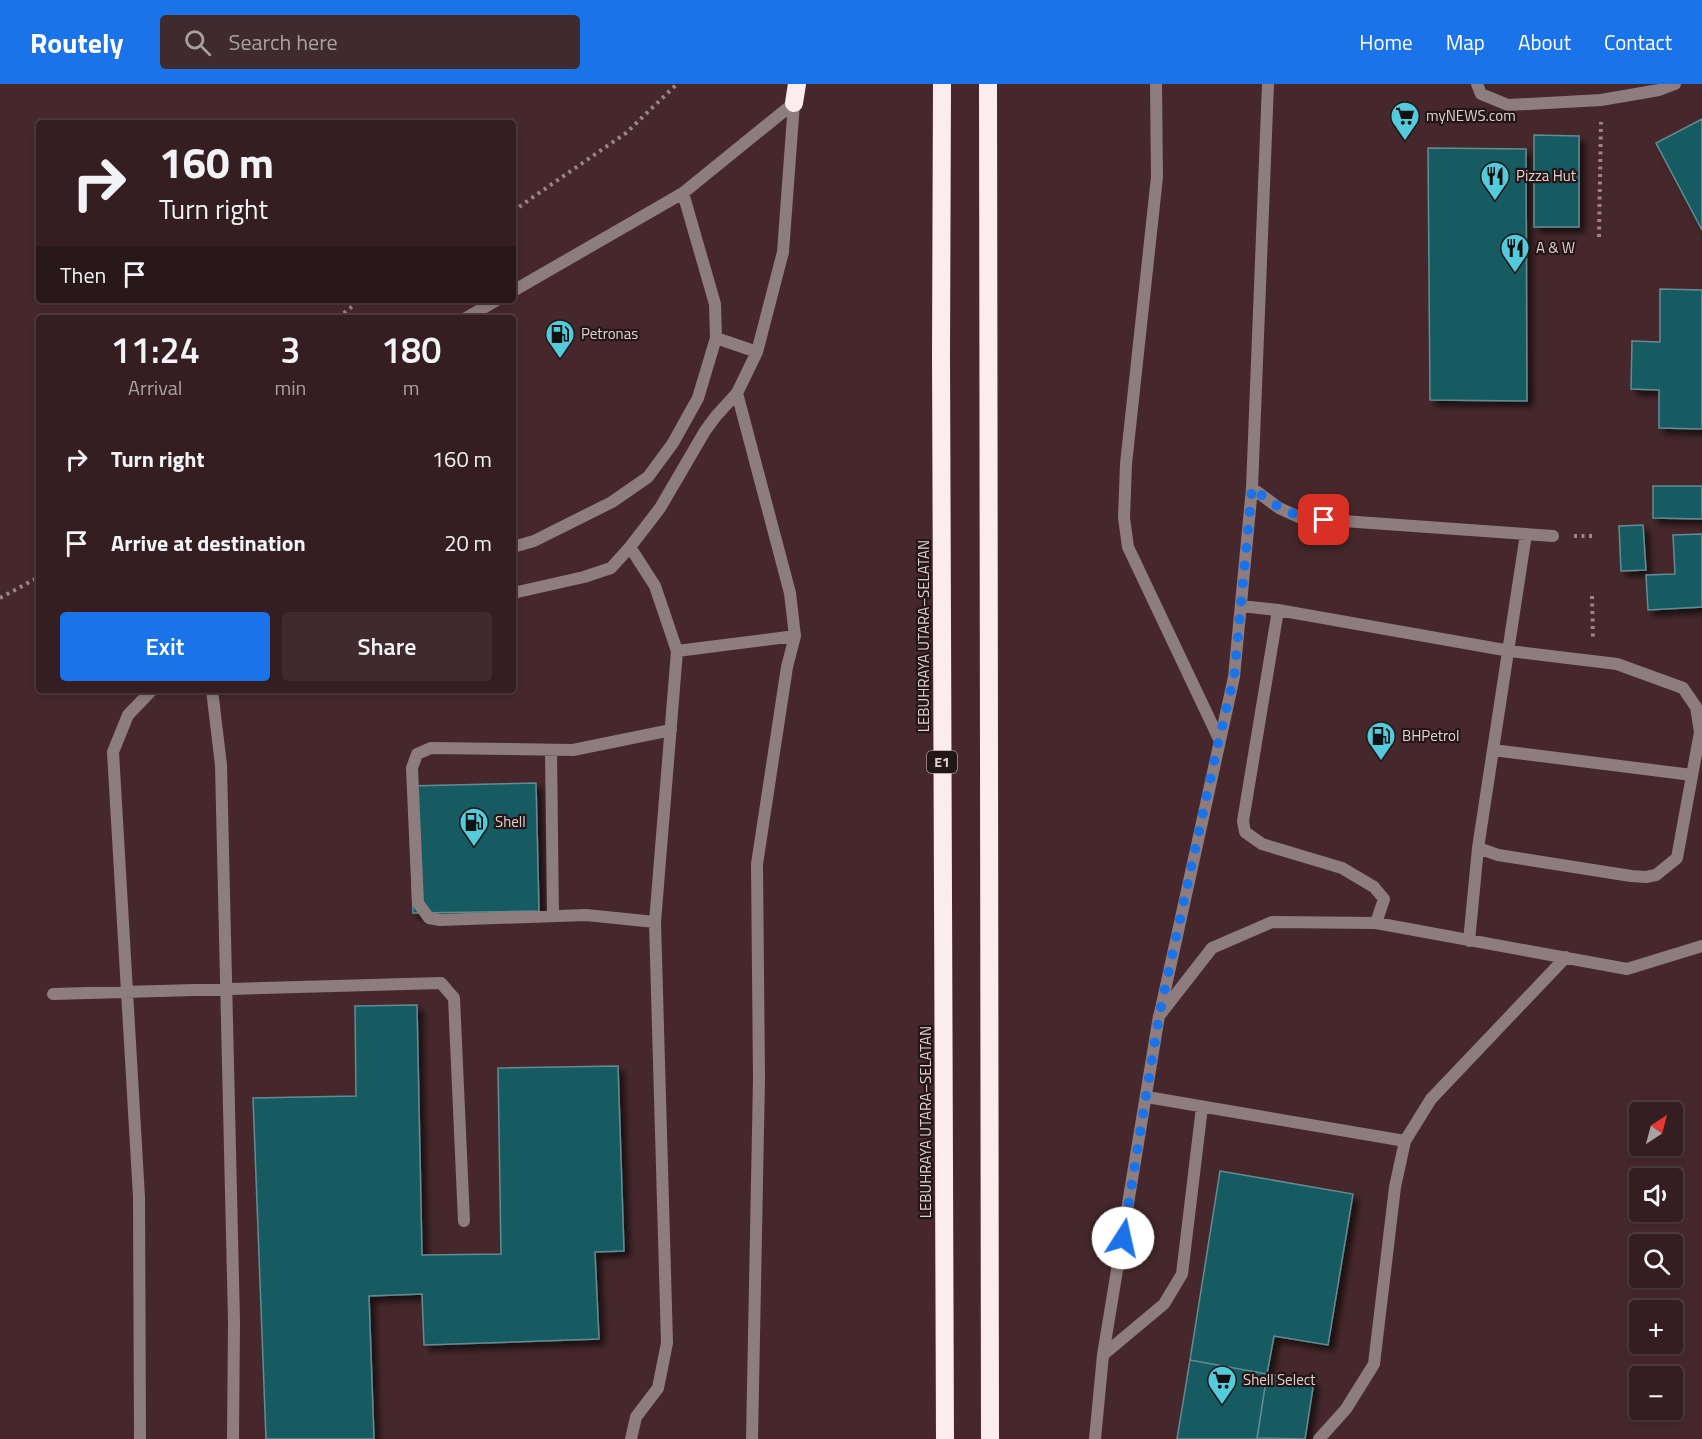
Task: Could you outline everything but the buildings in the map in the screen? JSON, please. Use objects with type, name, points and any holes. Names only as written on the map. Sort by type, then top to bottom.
[{"type":"highway","points":[[795,103],[797,84]]},
{"type":"highway","name":"LEBUHRAYA UTARA–SELATAN","points":[[942,84],[945,1439]]},
{"type":"highway","points":[[988,84],[990,1439]]},
{"type":"lane","points":[[1156,84],[1157,177],[1126,464],[1124,518],[1128,547],[1219,739]]},
{"type":"lane","points":[[1095,1439],[1103,1355],[1159,1016],[1234,677],[1252,488],[1268,84]]},
{"type":"lane","points":[[1477,84],[1481,94],[1508,105],[1601,100],[1659,90],[1675,84]]},
{"type":"lane","points":[[516,289],[683,193],[795,103]]},
{"type":"lane","points":[[516,592],[584,577],[611,568],[660,508],[710,423],[737,393],[757,352],[783,252],[795,103]]},
{"type":"lane","points":[[516,546],[534,541],[612,502],[648,477],[673,443],[698,398],[716,338],[715,304],[683,193]]},
{"type":"lane","points":[[471,315],[492,303]]},
{"type":"lane","points":[[716,338],[757,352]]},
{"type":"lane","points":[[737,393],[790,593],[795,636],[787,667],[757,864],[759,1078],[752,1439]]},
{"type":"lane","points":[[1252,488],[1279,508],[1301,518],[1553,536]]},
{"type":"lane","points":[[1469,941],[1478,848],[1510,651],[1526,534]]},
{"type":"lane","points":[[630,547],[655,586],[677,651],[655,922],[667,1343],[658,1388],[636,1417],[631,1439]]},
{"type":"lane","points":[[1241,606],[1278,610],[1510,651],[1617,664],[1683,688],[1696,707],[1700,732],[1677,858],[1656,875],[1631,876],[1498,855],[1478,848]]},
{"type":"lane","points":[[1278,610],[1243,821],[1245,832],[1262,844],[1342,868],[1374,887],[1384,899],[1376,923]]},
{"type":"lane","points":[[677,651],[795,636]]},
{"type":"lane","points":[[140,1439],[138,1197],[113,752],[128,716],[149,693]]},
{"type":"lane","points":[[212,693],[220,765],[234,1321],[233,1439]]},
{"type":"lane","points":[[655,922],[586,915],[440,920],[429,918],[418,903],[412,768],[417,754],[431,748],[573,750],[670,730]]},
{"type":"lane","points":[[551,750],[553,916]]},
{"type":"lane","points":[[1493,750],[1692,775]]},
{"type":"lane","points":[[1159,1016],[1212,948],[1272,922],[1376,923],[1626,969],[1702,946]]},
{"type":"lane","points":[[1319,1439],[1346,1409],[1374,1364],[1395,1187],[1405,1141],[1431,1099],[1566,957]]},
{"type":"lane","points":[[53,994],[441,983],[454,998],[464,1221]]},
{"type":"lane","points":[[1147,1097],[1405,1141]]},
{"type":"lane","points":[[1103,1355],[1164,1304],[1182,1274],[1202,1107]]},
{"type":"path","points":[[516,209],[626,133],[677,84]]},
{"type":"path","points":[[1599,237],[1601,100]]},
{"type":"path","points":[[342,315],[356,303]]},
{"type":"path","points":[[0,598],[36,579]]},
{"type":"path","points":[[1592,596],[1594,661]]},
{"type":"place","name":"myNEWS.com","points":[[1405,142]]},
{"type":"place","name":"Pizza Hut","points":[[1495,202]]},
{"type":"place","name":"A & W","points":[[1515,274]]},
{"type":"place","name":"Petronas","points":[[560,360]]},
{"type":"place","name":"BHPetrol","points":[[1381,762]]},
{"type":"place","name":"Shell","points":[[474,848]]},
{"type":"place","name":"Shell Select","points":[[1222,1406]]},
{"type":"route","points":[[1123,1238],[1159,1016],[1234,677],[1252,488],[1279,508],[1301,518],[1324,520]]}]
